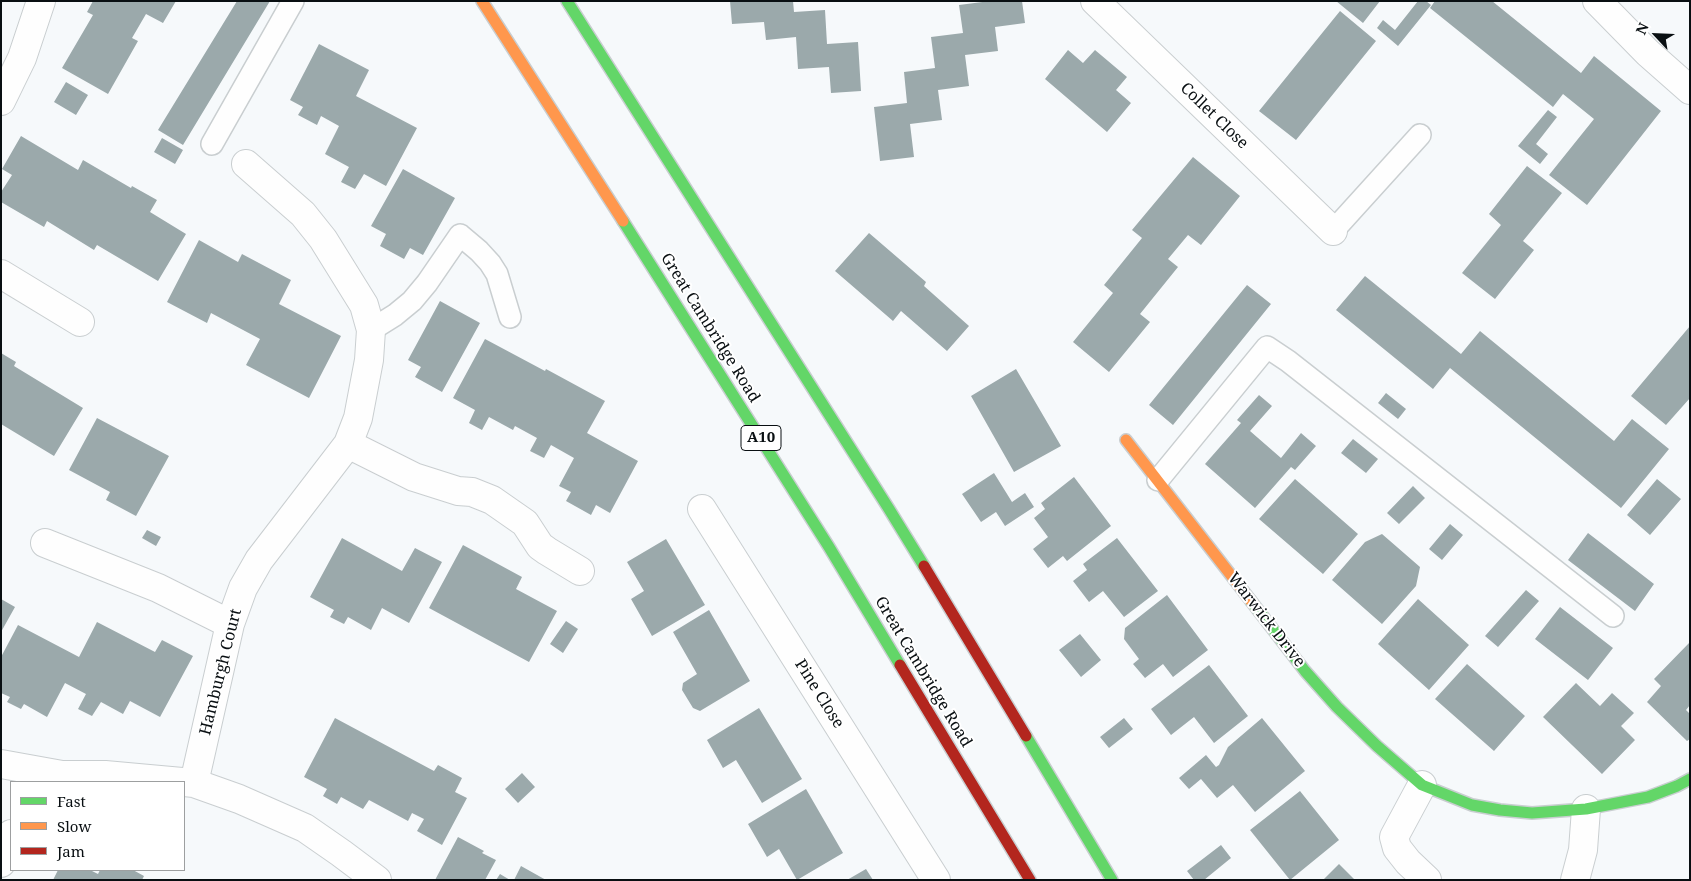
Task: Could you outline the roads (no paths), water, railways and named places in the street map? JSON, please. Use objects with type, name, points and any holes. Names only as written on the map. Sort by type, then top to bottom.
[{"type":"main road","name":"Great Cambridge Road","points":[[482,1],[740,405],[1030,880]]},
{"type":"main road","points":[[567,1],[889,508],[1112,880]]},
{"type":"main road","name":"Warwick Drive","points":[[1126,440],[1305,670],[1376,746],[1422,785],[1472,805],[1532,813],[1586,809],[1648,797],[1687,785]]},
{"type":"street","points":[[1,101],[22,58],[41,1]]},
{"type":"street","name":"Collet Close","points":[[1095,1],[1333,231]]},
{"type":"street","points":[[1597,1],[1648,53],[1690,90]]},
{"type":"street","name":"Hamburgh Court","points":[[186,783],[230,624],[243,588],[259,560],[348,444],[358,418],[370,360],[370,330],[364,305],[323,239],[303,214],[246,164]]},
{"type":"street","points":[[1,274],[80,322]]},
{"type":"street","points":[[348,444],[414,477],[458,490],[472,492],[492,500],[525,523],[540,546],[580,570]]},
{"type":"street","name":"Pine Close","points":[[702,509],[936,880]]},
{"type":"street","points":[[45,543],[158,588],[230,624]]},
{"type":"street","points":[[15,772],[105,775],[166,781]]},
{"type":"street","points":[[186,783],[257,807],[305,828],[377,880]]},
{"type":"street","points":[[1422,785],[1394,837],[1397,848],[1408,862],[1427,880]]},
{"type":"street","points":[[1575,880],[1583,850],[1586,809]]},
{"type":"street","points":[[1,863],[10,837]]},
{"type":"lane","points":[[212,144],[293,1]]},
{"type":"lane","points":[[1333,231],[1420,135]]},
{"type":"lane","points":[[370,330],[395,315],[412,301],[427,283],[460,235],[479,250],[490,262],[497,274],[510,317]]},
{"type":"lane","points":[[1158,480],[1267,347],[1288,361],[1613,616]]}]
